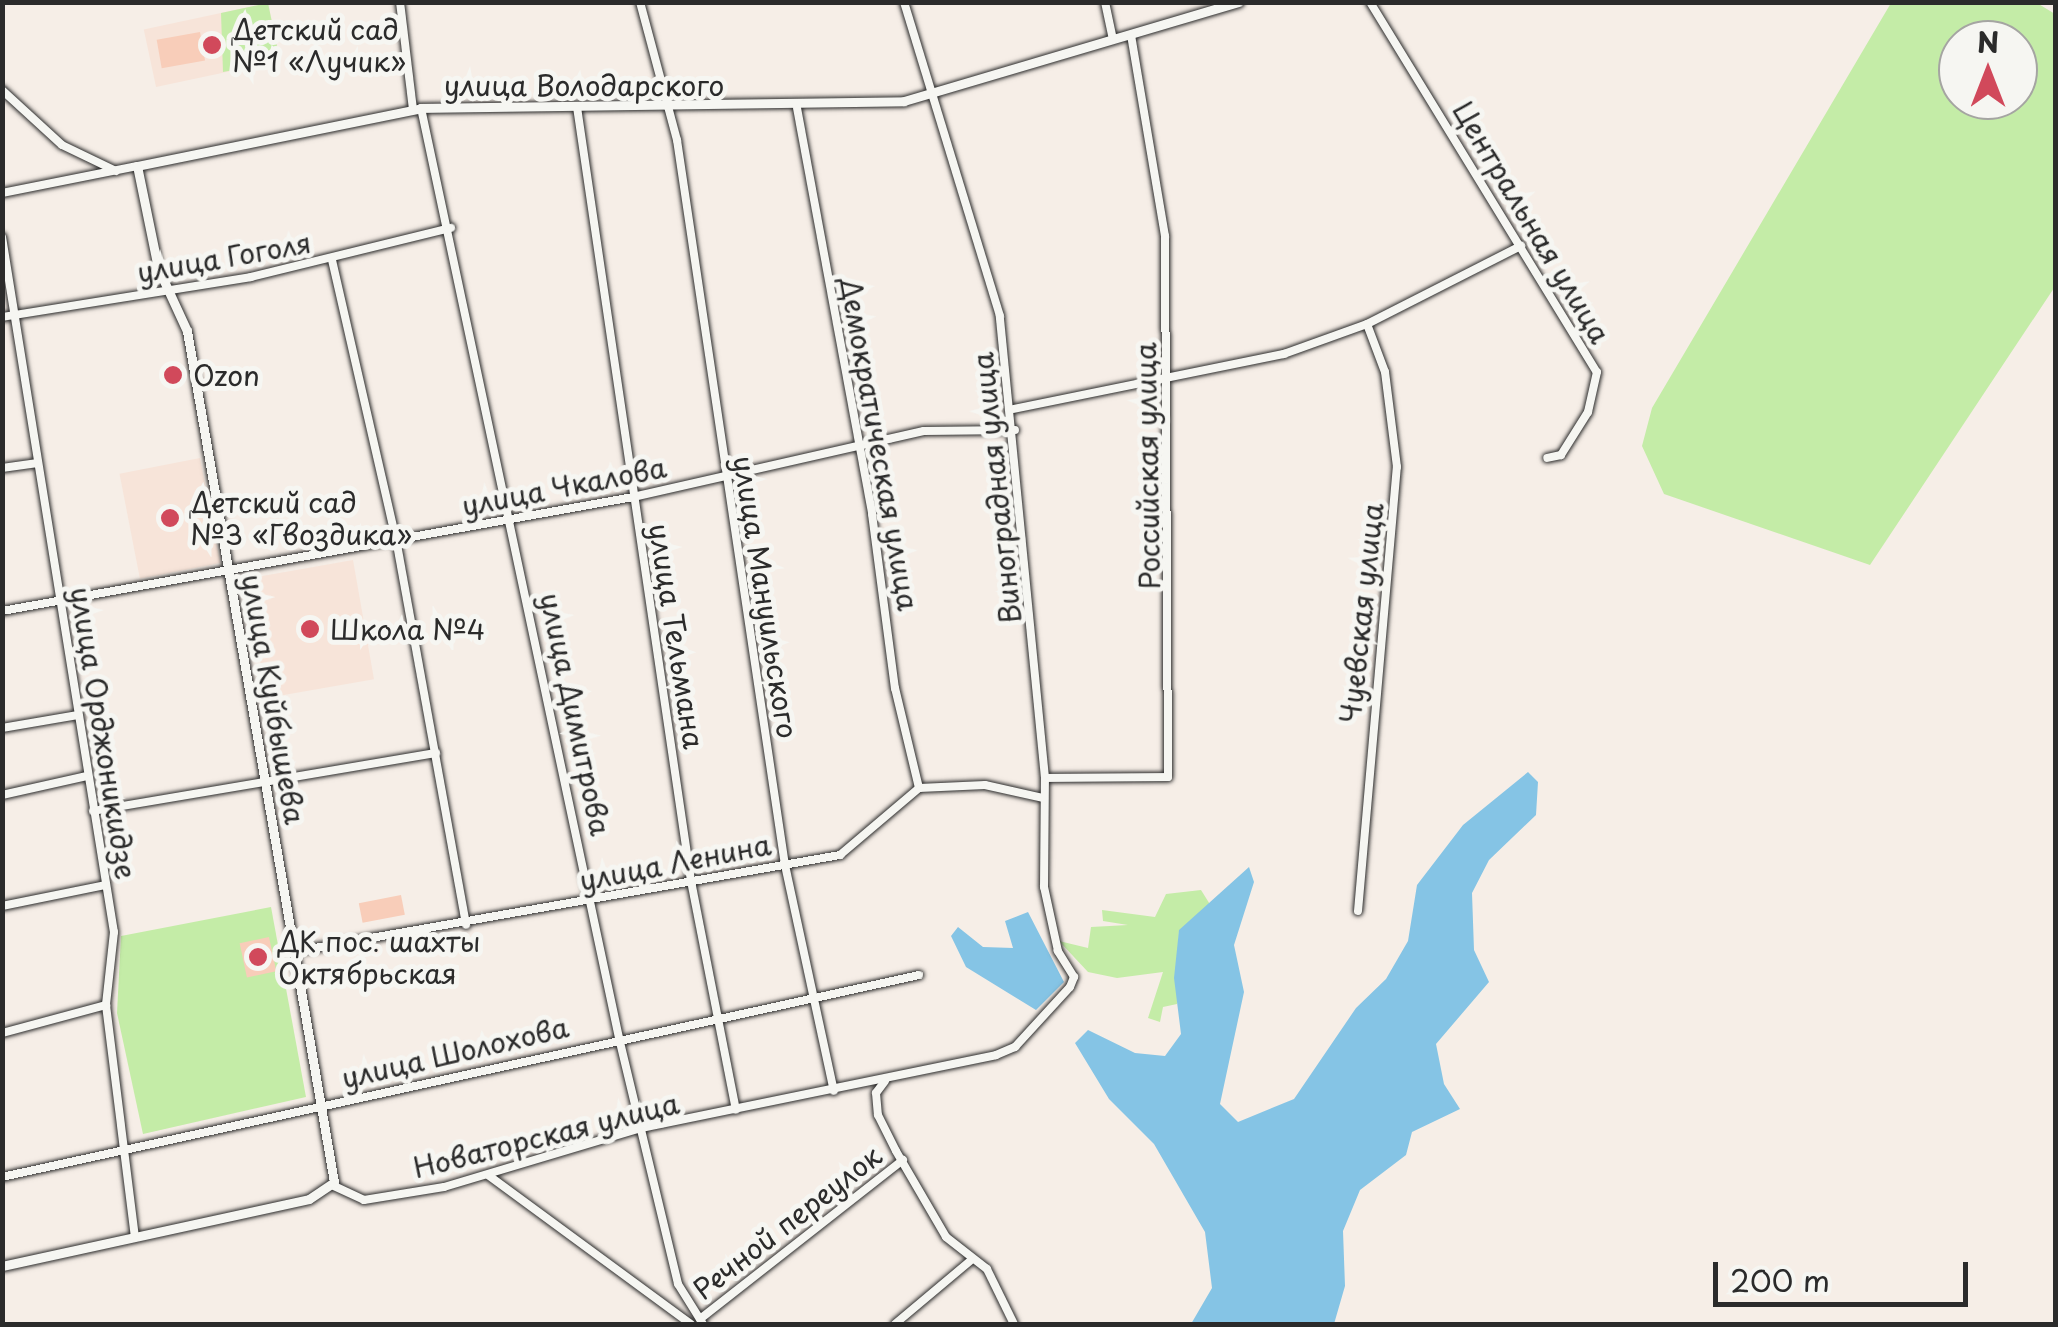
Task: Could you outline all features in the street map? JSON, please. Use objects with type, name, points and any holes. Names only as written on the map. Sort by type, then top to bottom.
[{"type":"street","name":"улица Димитрова","points":[[400,2],[417,108],[450,228],[620,1038],[678,1284],[698,1323]]},
{"type":"street","name":"улица Мануильского","points":[[640,2],[670,106],[785,865],[834,1090]]},
{"type":"street","name":"Виноградная улица","points":[[904,2],[984,248],[1013,410],[1045,778],[1046,908],[1074,977]]},
{"type":"street","points":[[1105,2],[1113,39]]},
{"type":"street","name":"улица Володарского","points":[[2,193],[417,108],[797,108],[934,95],[1239,2]]},
{"type":"street","name":"Центральная улица","points":[[1370,2],[1600,379],[1561,455],[1548,458]]},
{"type":"street","name":"Российская улица","points":[[1045,778],[1168,777],[1167,373],[1162,202],[1131,35]]},
{"type":"street","points":[[2,90],[62,145],[116,171]]},
{"type":"street","name":"улица Тельмана","points":[[577,106],[691,881],[736,1110]]},
{"type":"street","name":"Демократическая улица","points":[[797,108],[859,443],[894,688],[919,788]]},
{"type":"street","name":"улица Куйбышева","points":[[137,166],[169,290],[187,331],[334,1186]]},
{"type":"street","name":"улица Гоголя","points":[[2,317],[332,260],[450,228]]},
{"type":"street","name":"улица Орджоникидзе","points":[[2,237],[114,932],[106,1004],[135,1237]]},
{"type":"street","points":[[1013,410],[1167,373],[1284,354],[1366,324],[1521,246]]},
{"type":"street","points":[[332,260],[396,539],[466,925]]},
{"type":"street","name":"Чуевская улица","points":[[1358,911],[1397,467],[1385,372],[1366,324]]},
{"type":"street","name":"улица Чкалова","points":[[2,612],[633,497],[924,431],[1015,430]]},
{"type":"street","points":[[2,468],[38,462]]},
{"type":"street","points":[[2,728],[78,715]]},
{"type":"street","points":[[93,811],[436,753]]},
{"type":"street","points":[[2,794],[87,776]]},
{"type":"street","points":[[919,788],[985,785],[1044,798]]},
{"type":"street","name":"улица Ленина","points":[[292,952],[466,925],[785,865],[854,847],[919,788]]},
{"type":"street","points":[[2,906],[105,885]]},
{"type":"street","name":"улица Шолохова","points":[[2,1177],[813,995],[919,975]]},
{"type":"street","name":"Новаторская улица","points":[[334,1186],[373,1200],[488,1175],[641,1128],[885,1080],[1015,1047],[1074,977]]},
{"type":"street","points":[[2,1032],[106,1004]]},
{"type":"street","points":[[885,1080],[878,1115],[946,1237],[970,1261],[987,1269],[1014,1324]]},
{"type":"street","name":"Речной переулок","points":[[698,1323],[903,1160]]},
{"type":"street","points":[[488,1175],[698,1323]]},
{"type":"street","points":[[2,1266],[324,1195],[334,1186]]},
{"type":"street","points":[[895,1324],[970,1261]]},
{"type":"shaded area","name":"Детский сад №1 «Лучик»","points":[[268,3],[280,61],[156,87],[144,29]]},
{"type":"shaded area","name":"Детский сад №3 «Гвоздика»","points":[[200,458],[220,563],[140,579],[120,474]]},
{"type":"shaded area","name":"Школа №4","points":[[353,560],[374,679],[267,698],[246,579]]},
{"type":"green space","points":[[268,3],[280,61],[223,72],[221,13]]},
{"type":"green space","points":[[1891,3],[2037,3],[2055,14],[2056,285],[1870,565],[1664,494],[1642,446],[1652,408]]},
{"type":"green space","points":[[1201,890],[1211,906],[1179,931],[1177,1004],[1163,1007],[1160,1022],[1148,1018],[1163,972],[1117,978],[1088,972],[1059,941],[1088,948],[1091,927],[1128,925],[1103,921],[1102,910],[1155,917],[1166,894]]},
{"type":"green space","points":[[271,907],[306,1097],[143,1134],[117,1013],[121,936]]},
{"type":"water","points":[[1528,772],[1538,782],[1536,815],[1489,860],[1472,893],[1474,950],[1489,982],[1436,1044],[1444,1084],[1460,1109],[1412,1132],[1406,1155],[1360,1190],[1343,1231],[1345,1286],[1334,1324],[1191,1324],[1212,1288],[1205,1232],[1154,1144],[1109,1099],[1075,1043],[1088,1030],[1135,1053],[1165,1056],[1181,1034],[1174,978],[1179,930],[1249,867],[1254,882],[1234,945],[1244,992],[1220,1104],[1238,1122],[1294,1099],[1356,1008],[1386,979],[1408,941],[1417,885],[1463,825]]},
{"type":"water","points":[[1028,912],[1064,982],[1036,1010],[966,967],[951,936],[958,927],[983,947],[1013,948],[1005,921]]},
{"type":"building","points":[[200,32],[205,61],[162,68],[157,40]]},
{"type":"building","points":[[401,895],[405,915],[363,923],[359,903]]},
{"type":"building","name":"ДК пос. шахты Октябрьская","points":[[269,937],[276,971],[247,977],[240,943]]},
{"type":"place","name":"Детский сад №1 «Лучик»","points":[[212,45]]},
{"type":"place","name":"Ozon","points":[[173,375]]},
{"type":"place","name":"Детский сад №3 «Гвоздика»","points":[[170,518]]},
{"type":"place","name":"Школа №4","points":[[310,629]]},
{"type":"place","name":"ДК пос. шахты Октябрьская","points":[[258,957]]}]
